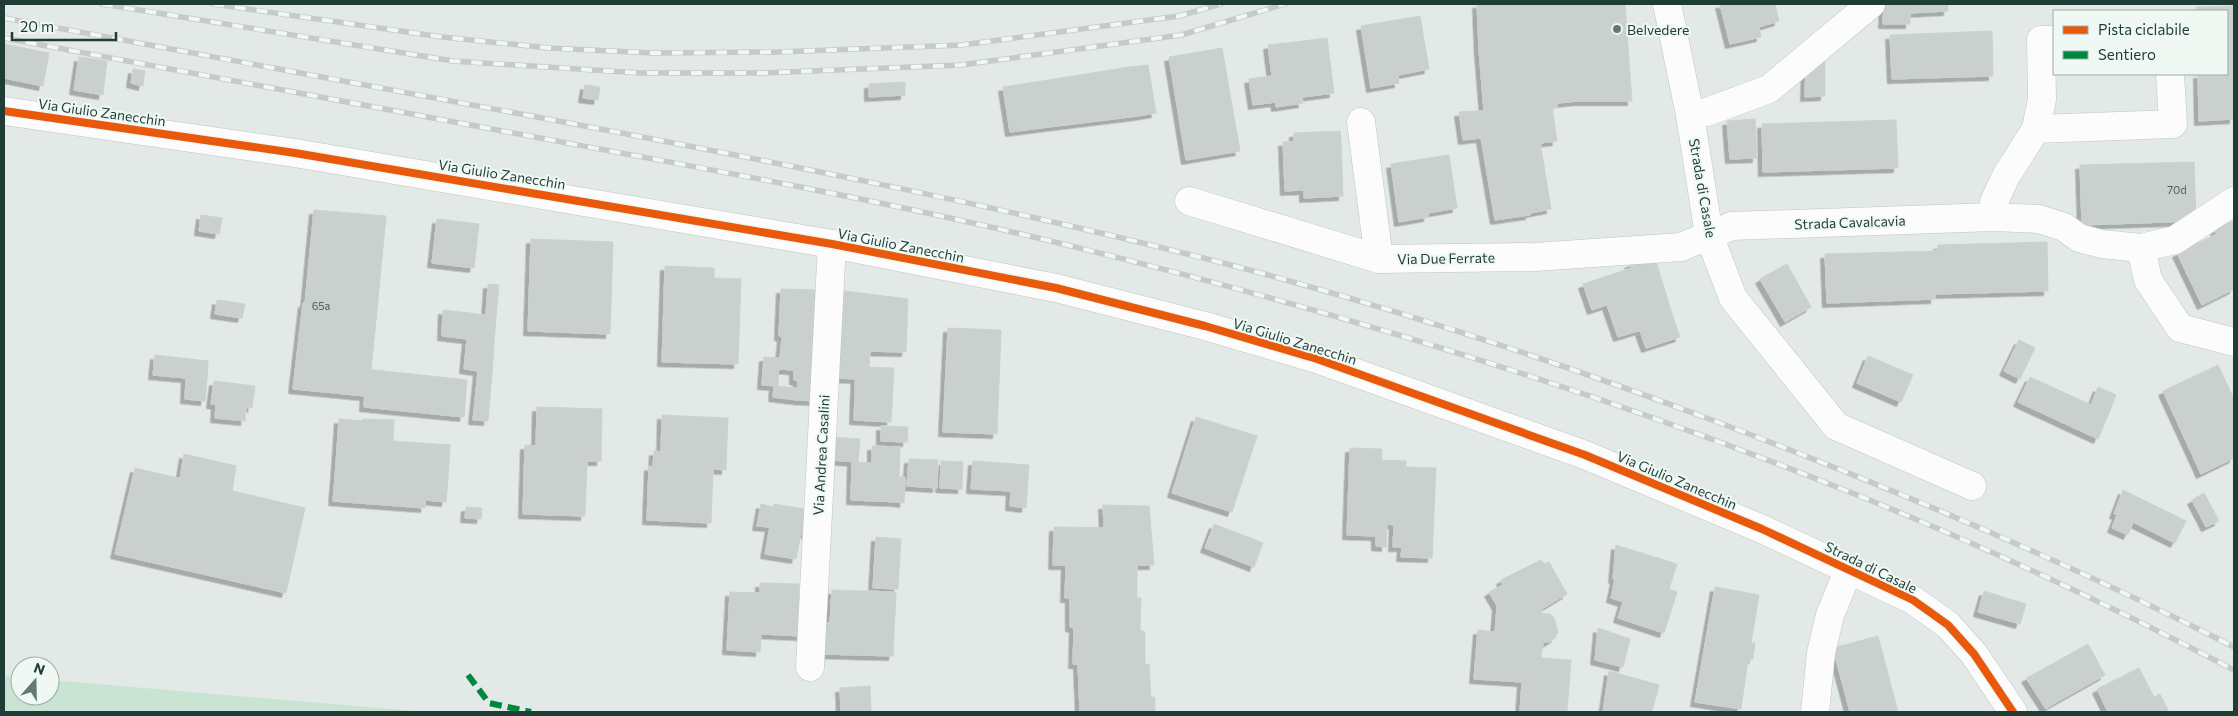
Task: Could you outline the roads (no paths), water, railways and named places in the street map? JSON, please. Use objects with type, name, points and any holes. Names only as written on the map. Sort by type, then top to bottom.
[{"type":"street","name":"Strada di Casale","points":[[1667,4],[1690,115],[1709,235],[1733,298],[1836,426],[1972,486]]},
{"type":"street","points":[[1690,115],[1707,112],[1769,89],[1871,4]]},
{"type":"street","points":[[1993,217],[1994,202],[2006,176],[2036,129],[2042,99],[2042,40],[2053,40]]},
{"type":"street","points":[[2036,129],[2173,124],[2170,75]]},
{"type":"street","name":"Via Giulio Zanecchin","points":[[4,111],[295,153],[832,244],[1056,288],[1205,326],[1317,360],[1585,455],[1762,529]]},
{"type":"street","points":[[1361,122],[1379,259]]},
{"type":"street","name":"Via Due Ferrate","points":[[1189,201],[1379,259],[1535,258],[1681,247],[1709,235]]},
{"type":"street","name":"Strada Cavalcavia","points":[[1709,235],[1732,226],[1993,217],[2039,218],[2064,227],[2087,240],[2102,244],[2141,248],[2175,240],[2234,201]]},
{"type":"street","name":"Via Andrea Casalini","points":[[810,667],[832,244]]},
{"type":"street","points":[[2141,248],[2148,280],[2180,328],[2234,342]]},
{"type":"street","name":"Strada di Casale","points":[[1762,529],[1914,600],[1948,625],[1974,654],[2013,712]]},
{"type":"street","points":[[1815,712],[1821,653],[1830,615],[1849,570]]},
{"type":"railway","points":[[102,4],[453,61],[640,73],[762,73],[961,65],[1181,35],[1285,4]]},
{"type":"railway","points":[[213,4],[442,37],[549,48],[653,53],[778,52],[962,45],[1179,16],[1221,4]]},
{"type":"railway","points":[[4,18],[871,182],[1045,220],[1283,279],[1409,316],[1534,356],[1785,448],[1916,500],[2044,556],[2234,647]]},
{"type":"railway","points":[[4,38],[862,199],[1038,238],[1244,291],[1347,320],[1450,350],[1551,383],[1753,454],[1852,493],[1949,533],[2045,577],[2140,622],[2234,670]]},
{"type":"place","name":"Belvedere","points":[[1617,29]]}]
